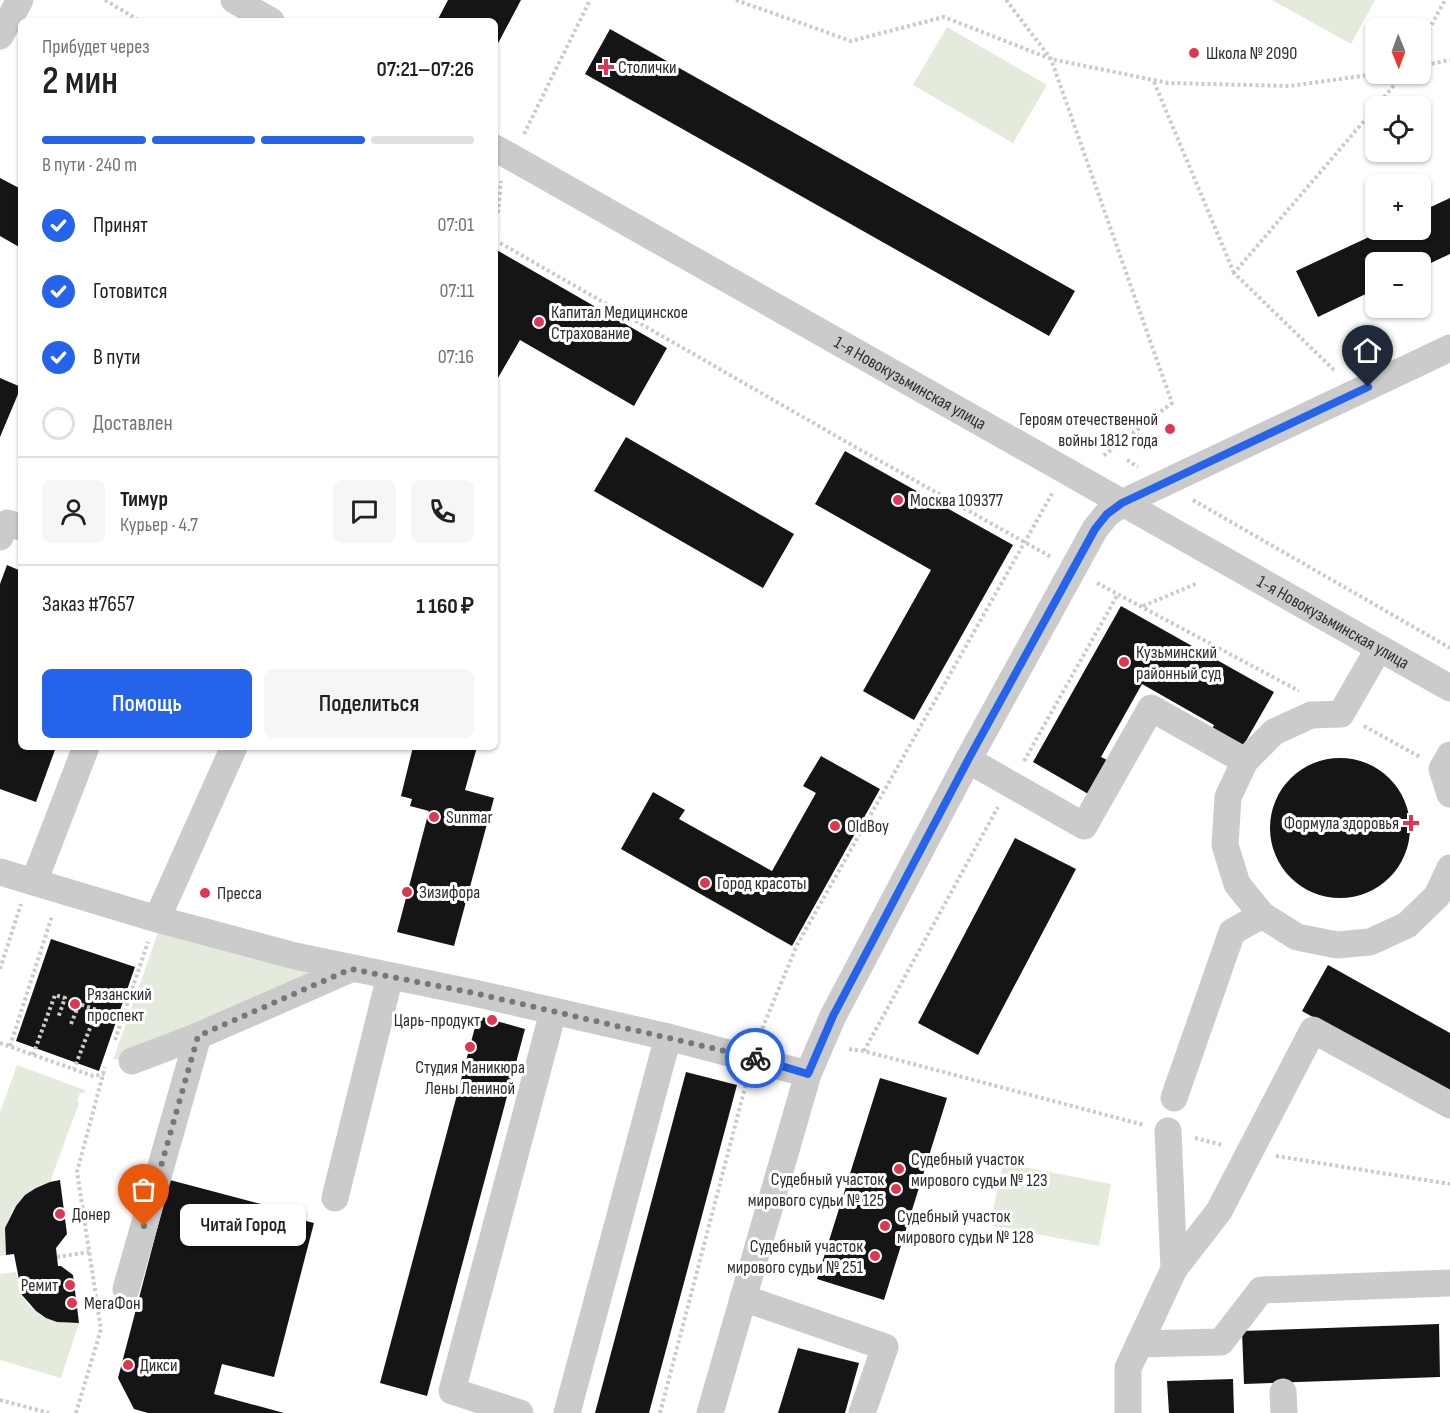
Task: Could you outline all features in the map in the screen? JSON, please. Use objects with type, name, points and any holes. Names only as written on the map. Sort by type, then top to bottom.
[{"type":"street","points":[[0,36],[20,0]]},
{"type":"street","points":[[234,0],[266,18]]},
{"type":"street","name":"1-я Новокузьминская улица","points":[[504,153],[1450,688]]},
{"type":"street","points":[[711,1413],[808,1074],[833,1016],[968,760],[1095,529],[1107,514],[1122,503],[1450,348]]},
{"type":"street","points":[[0,537],[7,523],[18,526]]},
{"type":"street","points":[[1379,648],[1341,714],[1311,715],[1274,732],[1245,760],[1228,797],[1225,845],[1237,884],[1262,915],[1297,937],[1337,945],[1370,942],[1407,925],[1437,896],[1450,868]]},
{"type":"street","points":[[968,760],[1084,826],[1151,708],[1245,760]]},
{"type":"street","points":[[34,882],[86,750]]},
{"type":"street","points":[[157,919],[233,750]]},
{"type":"street","points":[[0,872],[157,919],[295,956],[668,1036],[808,1074]]},
{"type":"street","points":[[1174,1098],[1232,932],[1262,915]]},
{"type":"street","points":[[117,1055],[198,1036],[351,969]]},
{"type":"street","points":[[335,1198],[390,976]]},
{"type":"street","points":[[520,1413],[452,1391],[554,1012]]},
{"type":"street","points":[[1128,1413],[1128,1368],[1174,1269],[1219,1211],[1314,1030],[1450,1105]]},
{"type":"street","points":[[126,1289],[198,1036]]},
{"type":"street","points":[[567,1413],[668,1036]]},
{"type":"street","points":[[1168,1131],[1174,1269]]},
{"type":"street","points":[[1139,1344],[1221,1342],[1261,1290],[1450,1283]]},
{"type":"street","points":[[743,1298],[885,1347],[862,1413]]},
{"type":"path","points":[[105,0],[135,18]]},
{"type":"path","points":[[498,212],[504,153],[590,0]]},
{"type":"path","points":[[736,0],[851,41],[944,17],[1051,59],[1168,83],[1290,86],[1365,76]]},
{"type":"path","points":[[1006,0],[1051,59],[1172,403],[1103,456]]},
{"type":"path","points":[[1431,26],[1445,0]]},
{"type":"path","points":[[1431,64],[1450,60]]},
{"type":"path","points":[[1154,81],[1234,273],[1334,370]]},
{"type":"path","points":[[1385,96],[1396,84]]},
{"type":"path","points":[[1234,273],[1365,120]]},
{"type":"path","points":[[498,242],[1054,559]]},
{"type":"path","points":[[660,1413],[758,1038],[797,945],[1055,489]]},
{"type":"path","points":[[1234,524],[1450,648]]},
{"type":"path","points":[[1093,580],[1299,691]]},
{"type":"path","points":[[1143,606],[1198,583]]},
{"type":"path","points":[[864,1051],[1118,594]]},
{"type":"path","points":[[1341,714],[1447,772]]},
{"type":"path","points":[[0,969],[22,900],[34,882]]},
{"type":"path","points":[[10,1046],[60,890]]},
{"type":"path","points":[[76,1413],[101,1329],[77,1172],[103,1075],[117,1055],[157,919]]},
{"type":"path","points":[[33,1054],[55,995],[65,998],[58,1018]]},
{"type":"path","points":[[71,1024],[79,1004],[97,1010],[74,1069]]},
{"type":"path","points":[[0,1043],[93,1076],[103,1075],[117,1055]]},
{"type":"path","points":[[57,1257],[89,1252]]},
{"type":"path","points":[[0,1400],[49,1413]]},
{"type":"green space","points":[[1272,0],[1375,0],[1351,44]]},
{"type":"green space","points":[[947,27],[1047,85],[1013,143],[913,85]]},
{"type":"green space","points":[[160,927],[323,972],[130,1056],[113,1060]]},
{"type":"green space","points":[[17,1065],[85,1090],[84,1093],[80,1093],[77,1102],[79,1103],[50,1182],[27,1195],[13,1210],[6,1229],[6,1255],[0,1256],[0,1112]]},
{"type":"green space","points":[[1003,1163],[1111,1184],[1099,1246],[990,1225]]},
{"type":"green space","points":[[16,1272],[21,1293],[32,1309],[54,1321],[79,1323],[61,1378],[0,1360],[0,1274]]},
{"type":"building","points":[[448,0],[521,0],[498,43],[498,18],[439,18]]},
{"type":"building","points":[[610,29],[1075,291],[1049,336],[585,74]]},
{"type":"building","points":[[0,178],[18,187],[18,246],[0,236]]},
{"type":"building","points":[[1450,198],[1450,254],[1431,263],[1431,252],[1365,252],[1365,294],[1318,317],[1296,271],[1365,239],[1431,240],[1431,207]]},
{"type":"building","points":[[498,251],[667,348],[634,406],[520,340],[498,378]]},
{"type":"building","points":[[0,378],[18,386],[18,394],[0,437]]},
{"type":"building","points":[[626,437],[794,534],[763,588],[594,491]]},
{"type":"building","points":[[845,451],[1013,545],[914,720],[863,691],[931,570],[815,504]]},
{"type":"building","points":[[7,565],[18,570],[18,750],[55,750],[36,802],[0,789],[0,584]]},
{"type":"building","points":[[1121,606],[1274,692],[1243,746],[1212,729],[1214,725],[1142,684],[1101,757],[1109,761],[1090,795],[1033,762]]},
{"type":"building","points":[[412,750],[476,750],[465,790],[494,798],[454,946],[397,932],[429,811],[410,806],[412,799],[401,796]]},
{"type":"building","points":[[821,756],[880,789],[792,946],[621,849],[653,792],[685,810],[679,819],[772,871],[816,793],[803,786]]},
{"type":"building","points":[[1340,758],[1367,763],[1390,778],[1405,801],[1410,828],[1405,855],[1390,878],[1367,893],[1340,898],[1313,893],[1290,878],[1275,855],[1270,828],[1275,801],[1290,778],[1313,763]]},
{"type":"building","points":[[1015,838],[1076,869],[978,1055],[918,1023]]},
{"type":"building","name":"Рязанский проспект","points":[[51,939],[135,967],[99,1071],[16,1041]]},
{"type":"building","points":[[1328,965],[1450,1033],[1450,1093],[1302,1011]]},
{"type":"building","points":[[478,1016],[525,1029],[427,1396],[380,1383]]},
{"type":"building","points":[[686,1072],[737,1085],[649,1413],[595,1413]]},
{"type":"building","points":[[880,1078],[947,1098],[884,1300],[817,1279]]},
{"type":"building","points":[[60,1180],[67,1234],[56,1248],[58,1266],[73,1275],[79,1323],[57,1322],[36,1311],[22,1295],[14,1254],[6,1255],[5,1228],[16,1206],[25,1195],[36,1188]]},
{"type":"building","points":[[170,1180],[261,1204],[260,1209],[314,1223],[274,1377],[222,1364],[214,1394],[284,1413],[148,1413],[134,1409],[118,1378]]},
{"type":"building","points":[[1439,1324],[1440,1377],[1244,1384],[1242,1331]]},
{"type":"building","points":[[798,1348],[859,1363],[845,1413],[778,1413]]},
{"type":"building","points":[[1233,1379],[1234,1413],[1169,1413],[1167,1381]]},
{"type":"way so far","points":[[144,1226],[198,1036],[351,969],[474,993],[668,1036],[755,1058]]},
{"type":"place","name":"Школа № 2090","points":[[1194,53]]},
{"type":"place","name":"Столички","points":[[606,67]]},
{"type":"place","name":"Капитал Медицинское Страхование","points":[[539,322]]},
{"type":"place","name":"Героям отечественной войны 1812 года","points":[[1170,429]]},
{"type":"place","name":"Москва 109377","points":[[898,500]]},
{"type":"place","name":"Кузьминский районный суд","points":[[1124,662]]},
{"type":"place","name":"Sunmar","points":[[434,817]]},
{"type":"place","name":"Формула здоровья","points":[[1411,823]]},
{"type":"place","name":"OldBoy","points":[[835,826]]},
{"type":"place","name":"Город красоты","points":[[705,883]]},
{"type":"place","name":"Зизифора","points":[[407,892]]},
{"type":"place","name":"Пресса","points":[[205,893]]},
{"type":"place","name":"Рязанский проспект","points":[[75,1004]]},
{"type":"place","name":"Царь-продукт","points":[[492,1020]]},
{"type":"place","name":"Студия Маникюра Лены Лениной","points":[[470,1047]]},
{"type":"place","name":"Судебный участок мирового судьи № 123","points":[[899,1169]]},
{"type":"place","name":"Судебный участок мирового судьи № 125","points":[[896,1189]]},
{"type":"place","name":"Донер","points":[[60,1214]]},
{"type":"place","name":"Читай Город","points":[[144,1226]]},
{"type":"place","name":"Судебный участок мирового судьи № 128","points":[[885,1226]]},
{"type":"place","name":"Судебный участок мирового судьи № 251","points":[[875,1256]]},
{"type":"place","name":"Ремит","points":[[70,1285]]},
{"type":"place","name":"МегаФон","points":[[72,1303]]},
{"type":"place","name":"Дикси","points":[[128,1365]]},
{"type":"route","points":[[755,1058],[808,1074],[833,1016],[968,760],[1095,529],[1107,514],[1122,503],[1368,387]]}]
